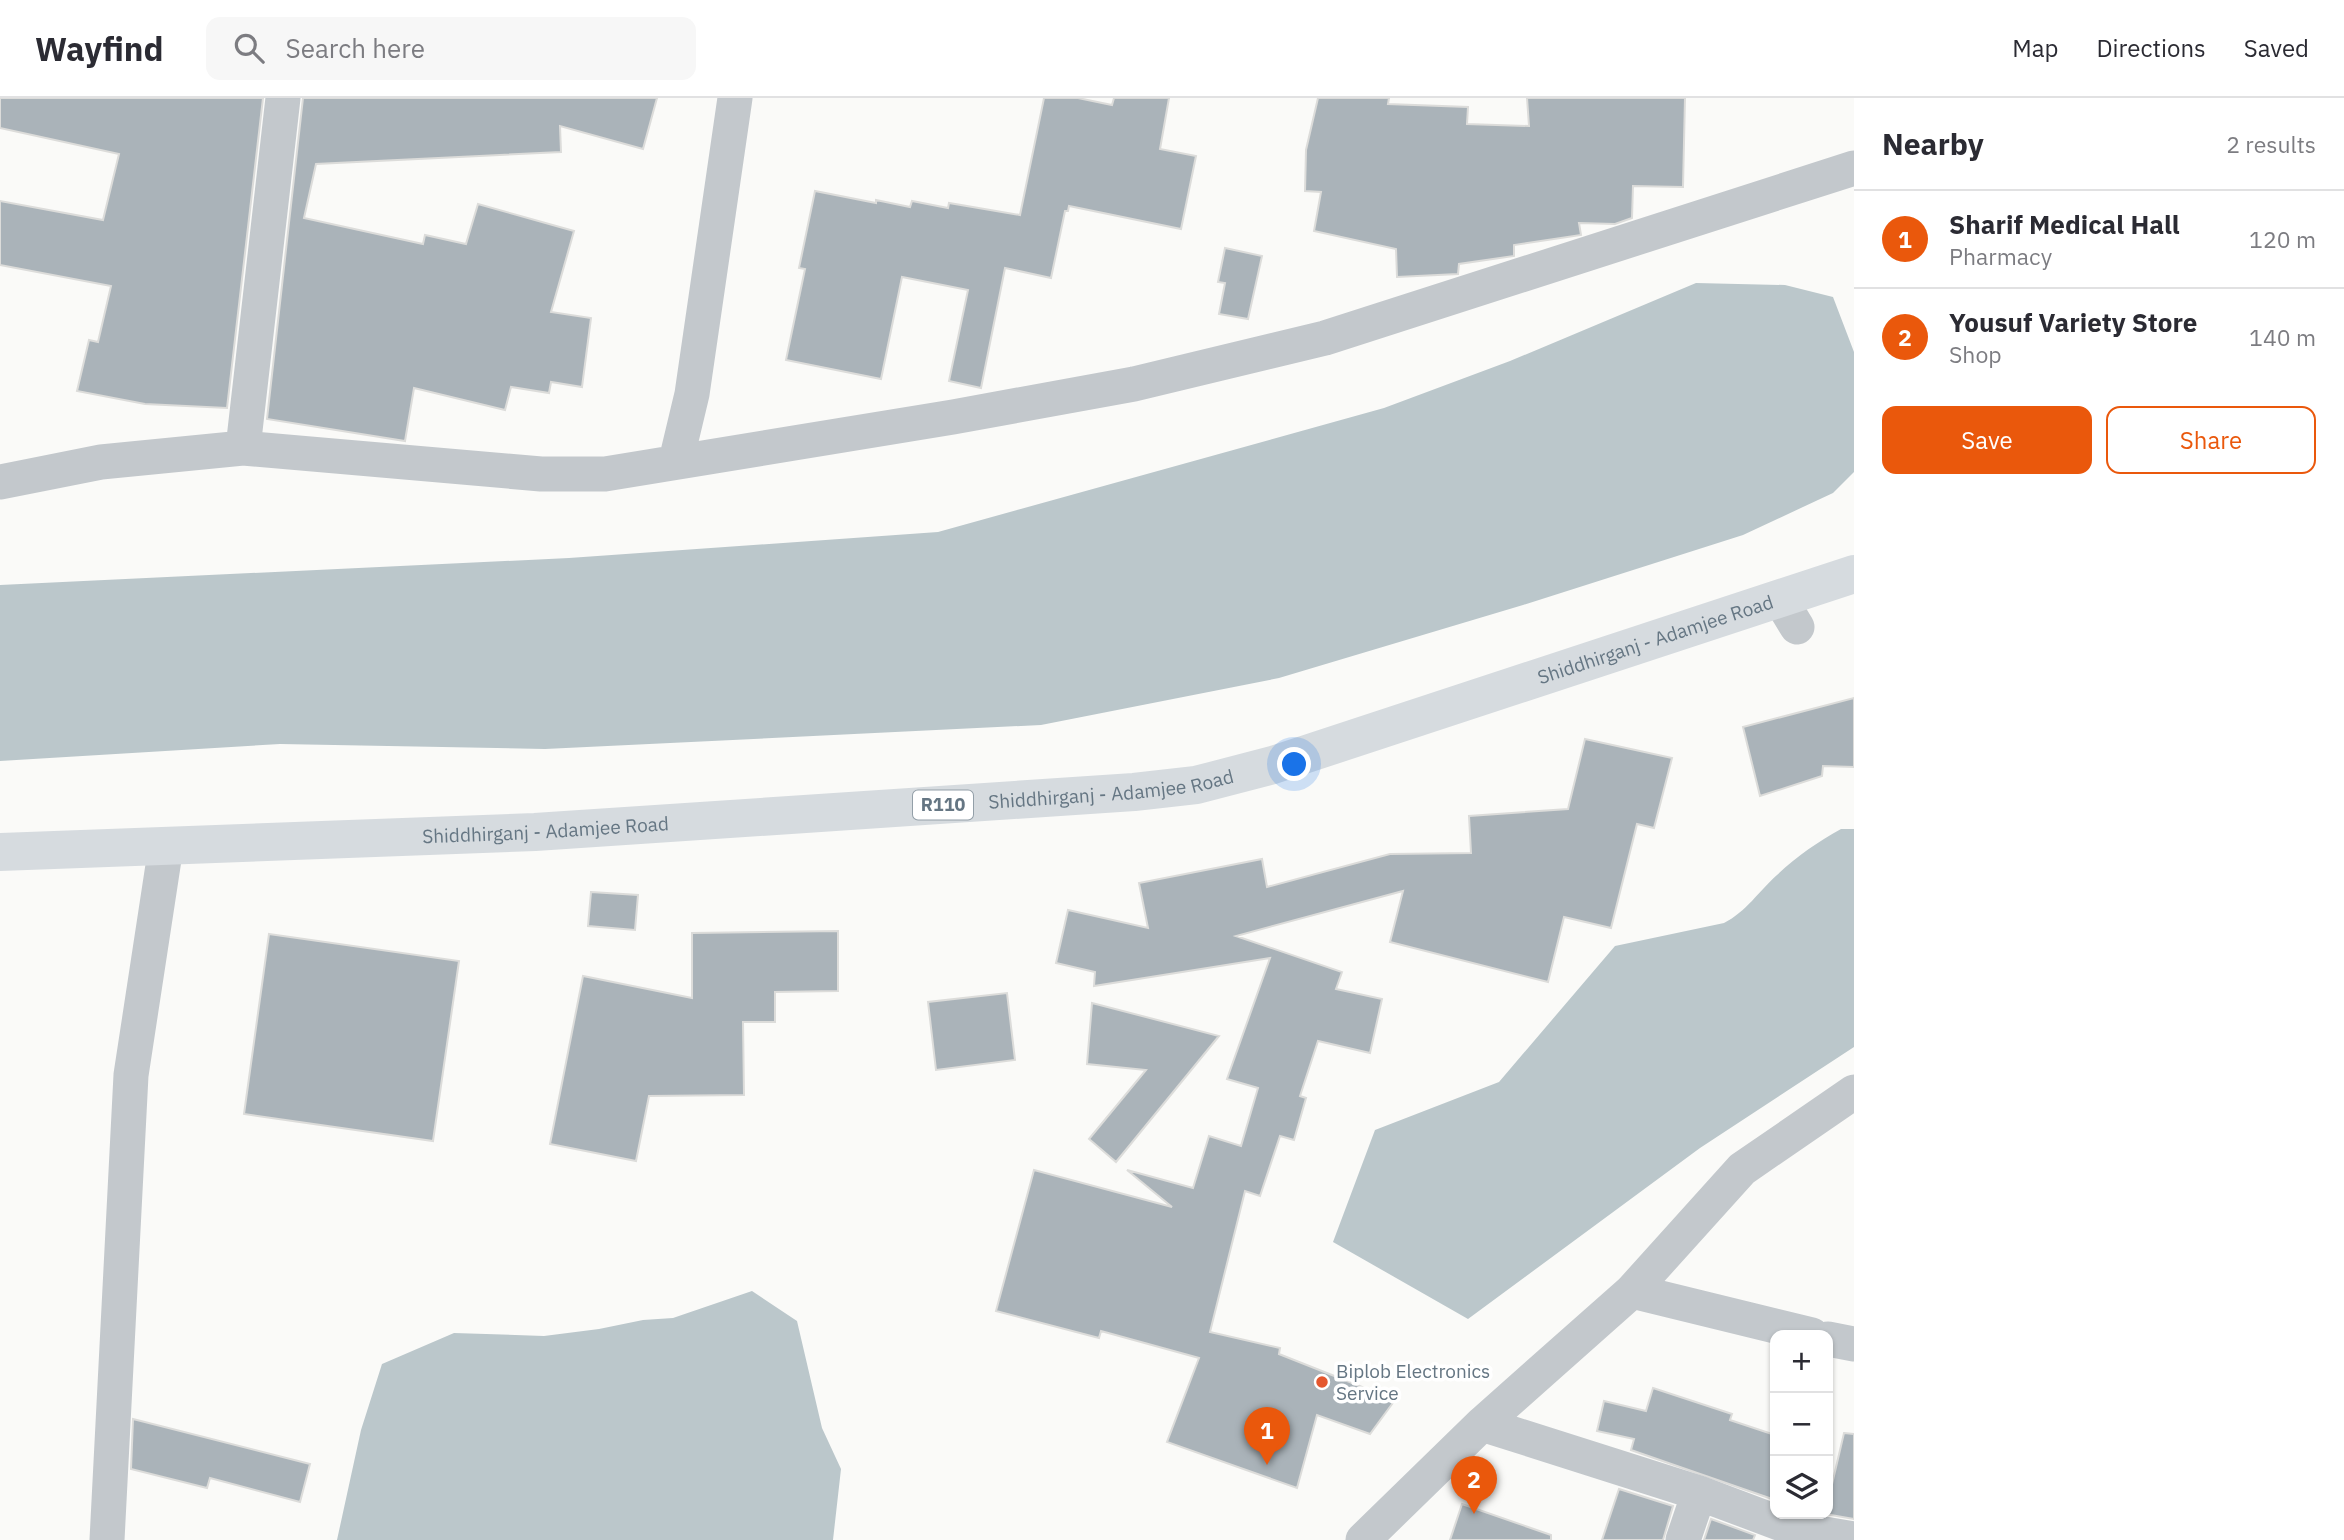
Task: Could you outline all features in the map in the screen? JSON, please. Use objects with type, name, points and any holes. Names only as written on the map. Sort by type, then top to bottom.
[{"type":"main road","name":"Shiddhirganj - Adamjee Road","points":[[0,852],[535,832],[1120,793],[1196,785],[1273,765],[1788,612],[1854,574]]},
{"type":"street","points":[[243,448],[283,98]]},
{"type":"street","points":[[676,461],[692,394],[735,98]]},
{"type":"street","points":[[0,482],[101,462],[243,448],[541,474],[605,474],[1121,386],[1325,338],[1854,169]]},
{"type":"street","points":[[107,1540],[131,1075],[166,846]]},
{"type":"street","points":[[1363,1540],[1482,1424],[1632,1291],[1742,1169],[1854,1092]]},
{"type":"street","points":[[1632,1291],[1792,1330]]},
{"type":"street","points":[[1833,1340],[1854,1344]]},
{"type":"street","points":[[1482,1424],[1699,1493],[1795,1529],[1854,1539]]},
{"type":"street","points":[[1683,1540],[1699,1493]]},
{"type":"shaded area","points":[[1696,283],[1785,285],[1833,297],[1854,352],[1854,472],[1833,493],[1743,535],[1523,605],[1279,678],[1041,725],[545,749],[280,744],[0,761],[0,585],[569,558],[938,532],[1384,408],[1510,361]]},
{"type":"shaded area","points":[[1841,829],[1854,829],[1854,1047],[1700,1148],[1468,1319],[1333,1242],[1375,1130],[1499,1082],[1615,946],[1724,923],[1746,907],[1792,862]]},
{"type":"shaded area","points":[[752,1291],[797,1321],[822,1428],[841,1469],[833,1540],[337,1540],[361,1430],[382,1364],[454,1333],[544,1336],[599,1329],[643,1320],[673,1318]]},
{"type":"building","points":[[0,98],[263,98],[227,408],[145,404],[77,391],[89,340],[98,342],[111,286],[0,265],[0,201],[103,220],[119,154],[0,128]]},
{"type":"building","points":[[303,98],[657,98],[643,149],[560,126],[561,152],[316,164],[304,218],[423,244],[425,235],[466,244],[478,204],[574,231],[551,312],[591,318],[582,387],[551,382],[549,393],[511,387],[505,410],[414,388],[405,441],[267,419]]},
{"type":"building","points":[[1044,98],[1078,98],[1112,105],[1114,98],[1169,98],[1160,149],[1196,156],[1181,229],[1069,206],[1068,211],[1065,211],[1051,278],[1005,268],[981,388],[949,381],[968,290],[902,277],[881,379],[786,360],[805,269],[799,268],[815,191],[910,207],[912,201],[948,208],[949,203],[1020,215]]},
{"type":"building","points":[[1318,98],[1389,98],[1388,104],[1468,107],[1467,124],[1529,126],[1527,98],[1685,98],[1683,187],[1633,186],[1632,218],[1615,224],[1579,223],[1581,235],[1514,245],[1514,256],[1459,264],[1458,274],[1397,277],[1396,249],[1314,231],[1321,192],[1305,191],[1306,150]]},
{"type":"building","points":[[1225,248],[1262,256],[1248,319],[1219,314],[1225,283],[1218,282]]},
{"type":"building","points":[[1854,698],[1854,767],[1823,766],[1822,776],[1760,796],[1743,727]]},
{"type":"building","points":[[1585,739],[1672,758],[1654,828],[1637,824],[1611,928],[1564,917],[1548,982],[1390,942],[1403,891],[1236,936],[1342,972],[1336,989],[1382,999],[1370,1053],[1318,1041],[1300,1096],[1306,1098],[1294,1140],[1280,1136],[1260,1196],[1245,1191],[1210,1332],[1280,1348],[1279,1354],[1395,1400],[1370,1434],[1317,1415],[1297,1488],[1167,1442],[1199,1358],[1101,1331],[1099,1338],[996,1311],[1034,1170],[1172,1207],[1127,1170],[1193,1188],[1209,1136],[1241,1146],[1258,1088],[1227,1079],[1270,958],[1094,986],[1095,972],[1056,963],[1068,910],[1148,928],[1139,883],[1262,859],[1267,887],[1390,854],[1471,853],[1469,816],[1568,809]]},
{"type":"building","points":[[591,892],[638,895],[635,930],[588,926]]},
{"type":"building","points":[[838,931],[838,991],[775,992],[775,1022],[743,1022],[744,1095],[649,1096],[636,1161],[550,1144],[583,976],[692,998],[692,933]]},
{"type":"building","points":[[269,934],[459,961],[433,1141],[244,1114]]},
{"type":"building","points":[[1007,993],[1015,1060],[936,1070],[928,1002]]},
{"type":"building","points":[[1092,1003],[1219,1036],[1116,1162],[1089,1139],[1146,1070],[1087,1064]]},
{"type":"building","points":[[1653,1388],[1732,1414],[1730,1420],[1770,1433],[1770,1498],[1631,1450],[1634,1439],[1597,1431],[1604,1401],[1646,1411]]},
{"type":"building","points":[[133,1419],[310,1464],[300,1502],[210,1478],[207,1488],[131,1469]]},
{"type":"building","points":[[1844,1433],[1854,1434],[1854,1519],[1833,1515],[1833,1480]]},
{"type":"building","points":[[1619,1489],[1673,1506],[1663,1540],[1602,1540]]},
{"type":"building","points":[[1462,1504],[1551,1535],[1551,1540],[1450,1540]]},
{"type":"building","points":[[1711,1519],[1755,1535],[1753,1540],[1704,1540]]},
{"type":"place","name":"Biplob Electronics Service","points":[[1322,1382]]},
{"type":"place","name":"Sharif Medical Hall","points":[[1267,1465]]},
{"type":"place","name":"Yousuf Variety Store","points":[[1474,1514]]}]
